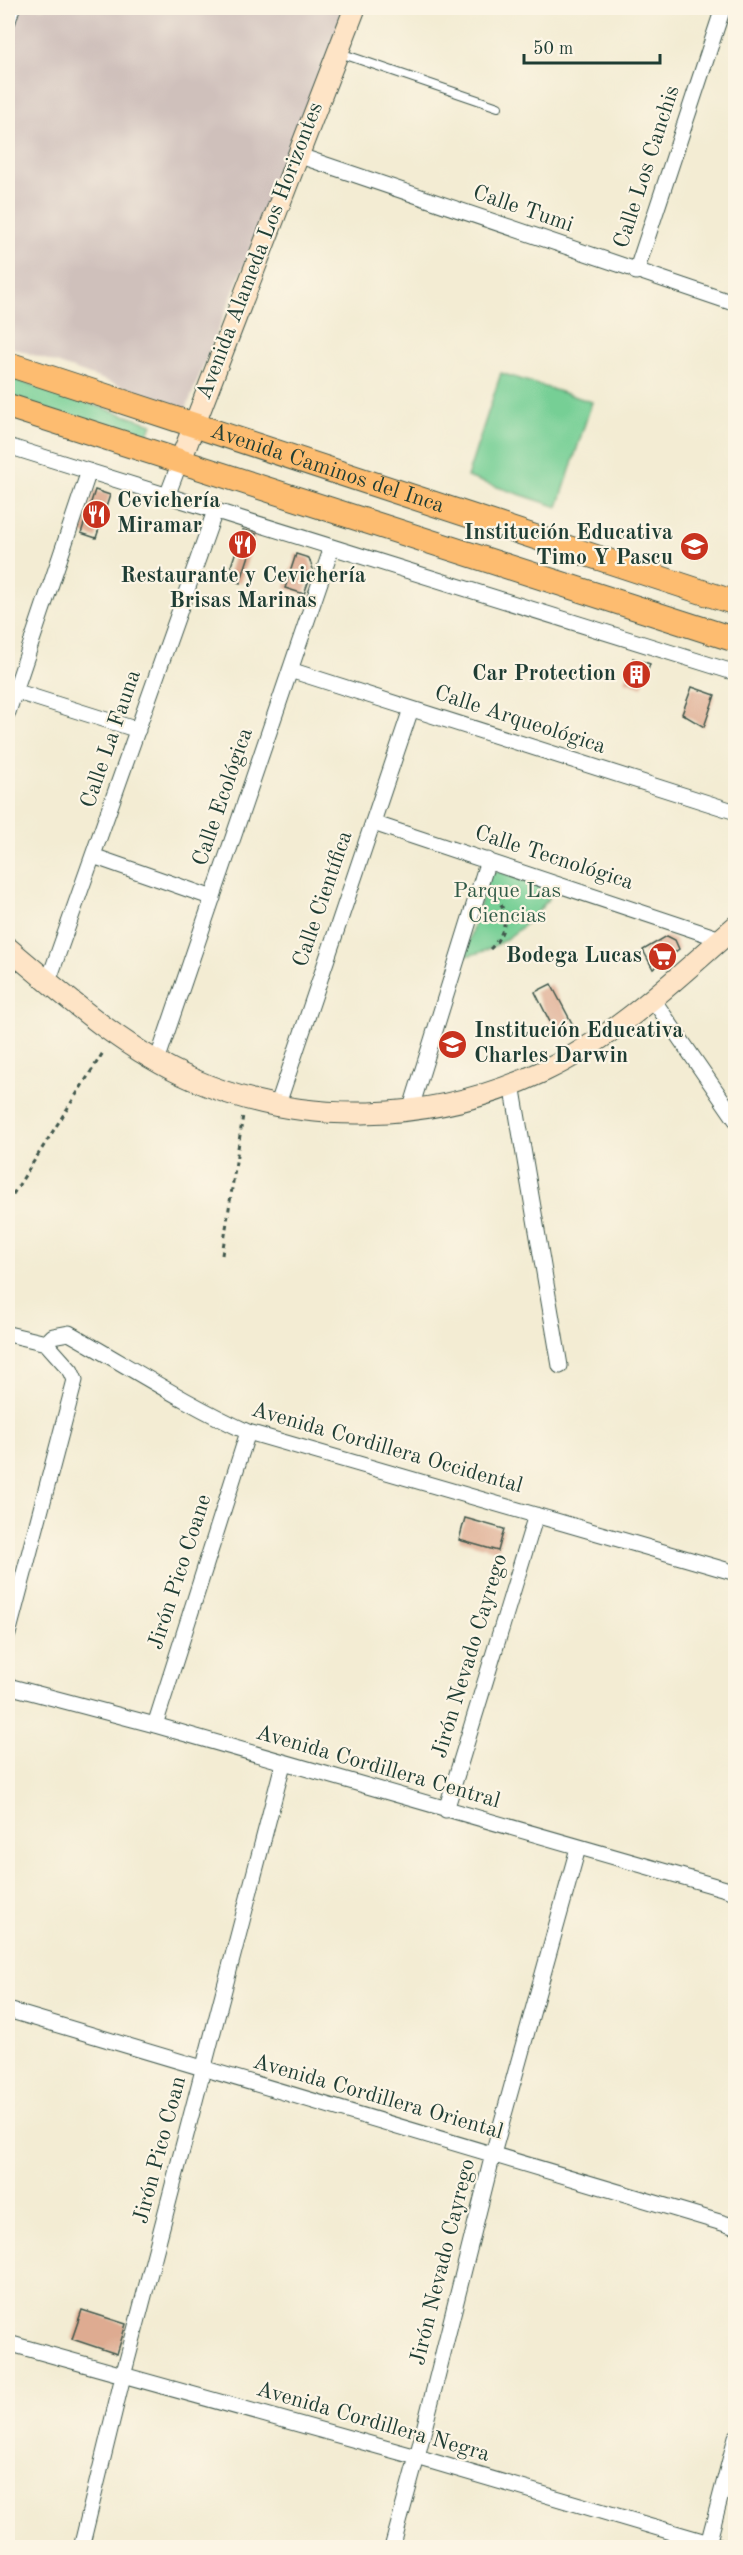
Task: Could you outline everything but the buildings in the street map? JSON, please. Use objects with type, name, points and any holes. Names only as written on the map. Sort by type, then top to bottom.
[{"type":"main road","name":"Avenida Caminos del Inca","points":[[8,364],[735,603]]},
{"type":"main road","name":"Avenida Caminos del Inca","points":[[8,406],[735,640]]},
{"type":"street","points":[[8,21],[12,8]]},
{"type":"street","name":"Avenida Alameda Los Horizontes","points":[[167,495],[355,8]]},
{"type":"street","name":"Calle Los Canchis","points":[[636,272],[723,8]]},
{"type":"street","name":"Calle Tumi","points":[[297,155],[735,304]]},
{"type":"street","points":[[8,446],[735,673]]},
{"type":"street","points":[[8,712],[11,690],[88,471]]},
{"type":"street","name":"Calle La Fauna","points":[[48,982],[215,511]]},
{"type":"street","name":"Calle Ecológica","points":[[157,1061],[332,547]]},
{"type":"street","name":"Calle Arqueológica","points":[[290,670],[735,812]]},
{"type":"street","points":[[11,690],[138,730]]},
{"type":"street","name":"Calle Científica","points":[[278,1104],[411,709]]},
{"type":"street","name":"Calle Tecnológica","points":[[373,823],[728,933]]},
{"type":"street","points":[[93,856],[213,898]]},
{"type":"street","points":[[410,1111],[488,860]]},
{"type":"street","points":[[8,948],[114,1034],[191,1079],[246,1098],[328,1112],[410,1111],[469,1099],[512,1084],[545,1070],[583,1049],[652,998],[728,933]]},
{"type":"street","points":[[652,998],[735,1120]]},
{"type":"street","points":[[512,1084],[560,1366]]},
{"type":"street","name":"Avenida Cordillera Occidental","points":[[46,1343],[53,1336],[69,1333],[200,1410],[248,1432],[735,1573]]},
{"type":"street","points":[[8,1334],[46,1343],[71,1371],[75,1380],[8,1634]]},
{"type":"street","name":"Jirón Pico Coane","points":[[155,1725],[248,1432]]},
{"type":"street","name":"Jirón Nevado Cayrego","points":[[446,1810],[536,1515]]},
{"type":"street","name":"Avenida Cordillera Central","points":[[8,1686],[155,1725],[283,1764],[735,1892]]},
{"type":"street","name":"Jirón Pico Coan","points":[[81,2547],[123,2376],[283,1764]]},
{"type":"street","name":"Jirón Nevado Cayrego","points":[[392,2547],[417,2457],[493,2154],[578,1848]]},
{"type":"street","name":"Avenida Cordillera Oriental","points":[[8,2010],[735,2227]]},
{"type":"street","name":"Avenida Cordillera Negra","points":[[8,2343],[417,2457],[707,2545],[726,2547]]},
{"type":"street","points":[[707,2545],[735,2437]]},
{"type":"lane","points":[[337,52],[498,107]]},
{"type":"path","points":[[482,882],[499,899],[506,917],[502,934],[490,950]]},
{"type":"path","points":[[8,1202],[114,1034]]},
{"type":"path","points":[[222,1256],[246,1098]]},
{"type":"shaded area","points":[[8,8],[348,8],[186,409],[8,346]]},
{"type":"green space","points":[[501,373],[592,402],[558,507],[467,477]]},
{"type":"green space","points":[[8,377],[152,424],[145,443],[8,399]]},
{"type":"green space","name":"Parque Las Ciencias","points":[[499,871],[554,891],[527,923],[515,932],[490,948],[464,956],[490,872]]},
{"type":"place","name":"Cevichería Miramar","points":[[96,514]]},
{"type":"place","name":"Restaurante y Cevichería Brisas Marinas","points":[[243,544]]},
{"type":"place","name":"Institución Educativa Timo Y Pascu","points":[[694,546]]},
{"type":"place","name":"Car Protection","points":[[637,674]]},
{"type":"place","name":"Bodega Lucas","points":[[663,956]]},
{"type":"place","name":"Institución Educativa Charles Darwin","points":[[453,1044]]}]
